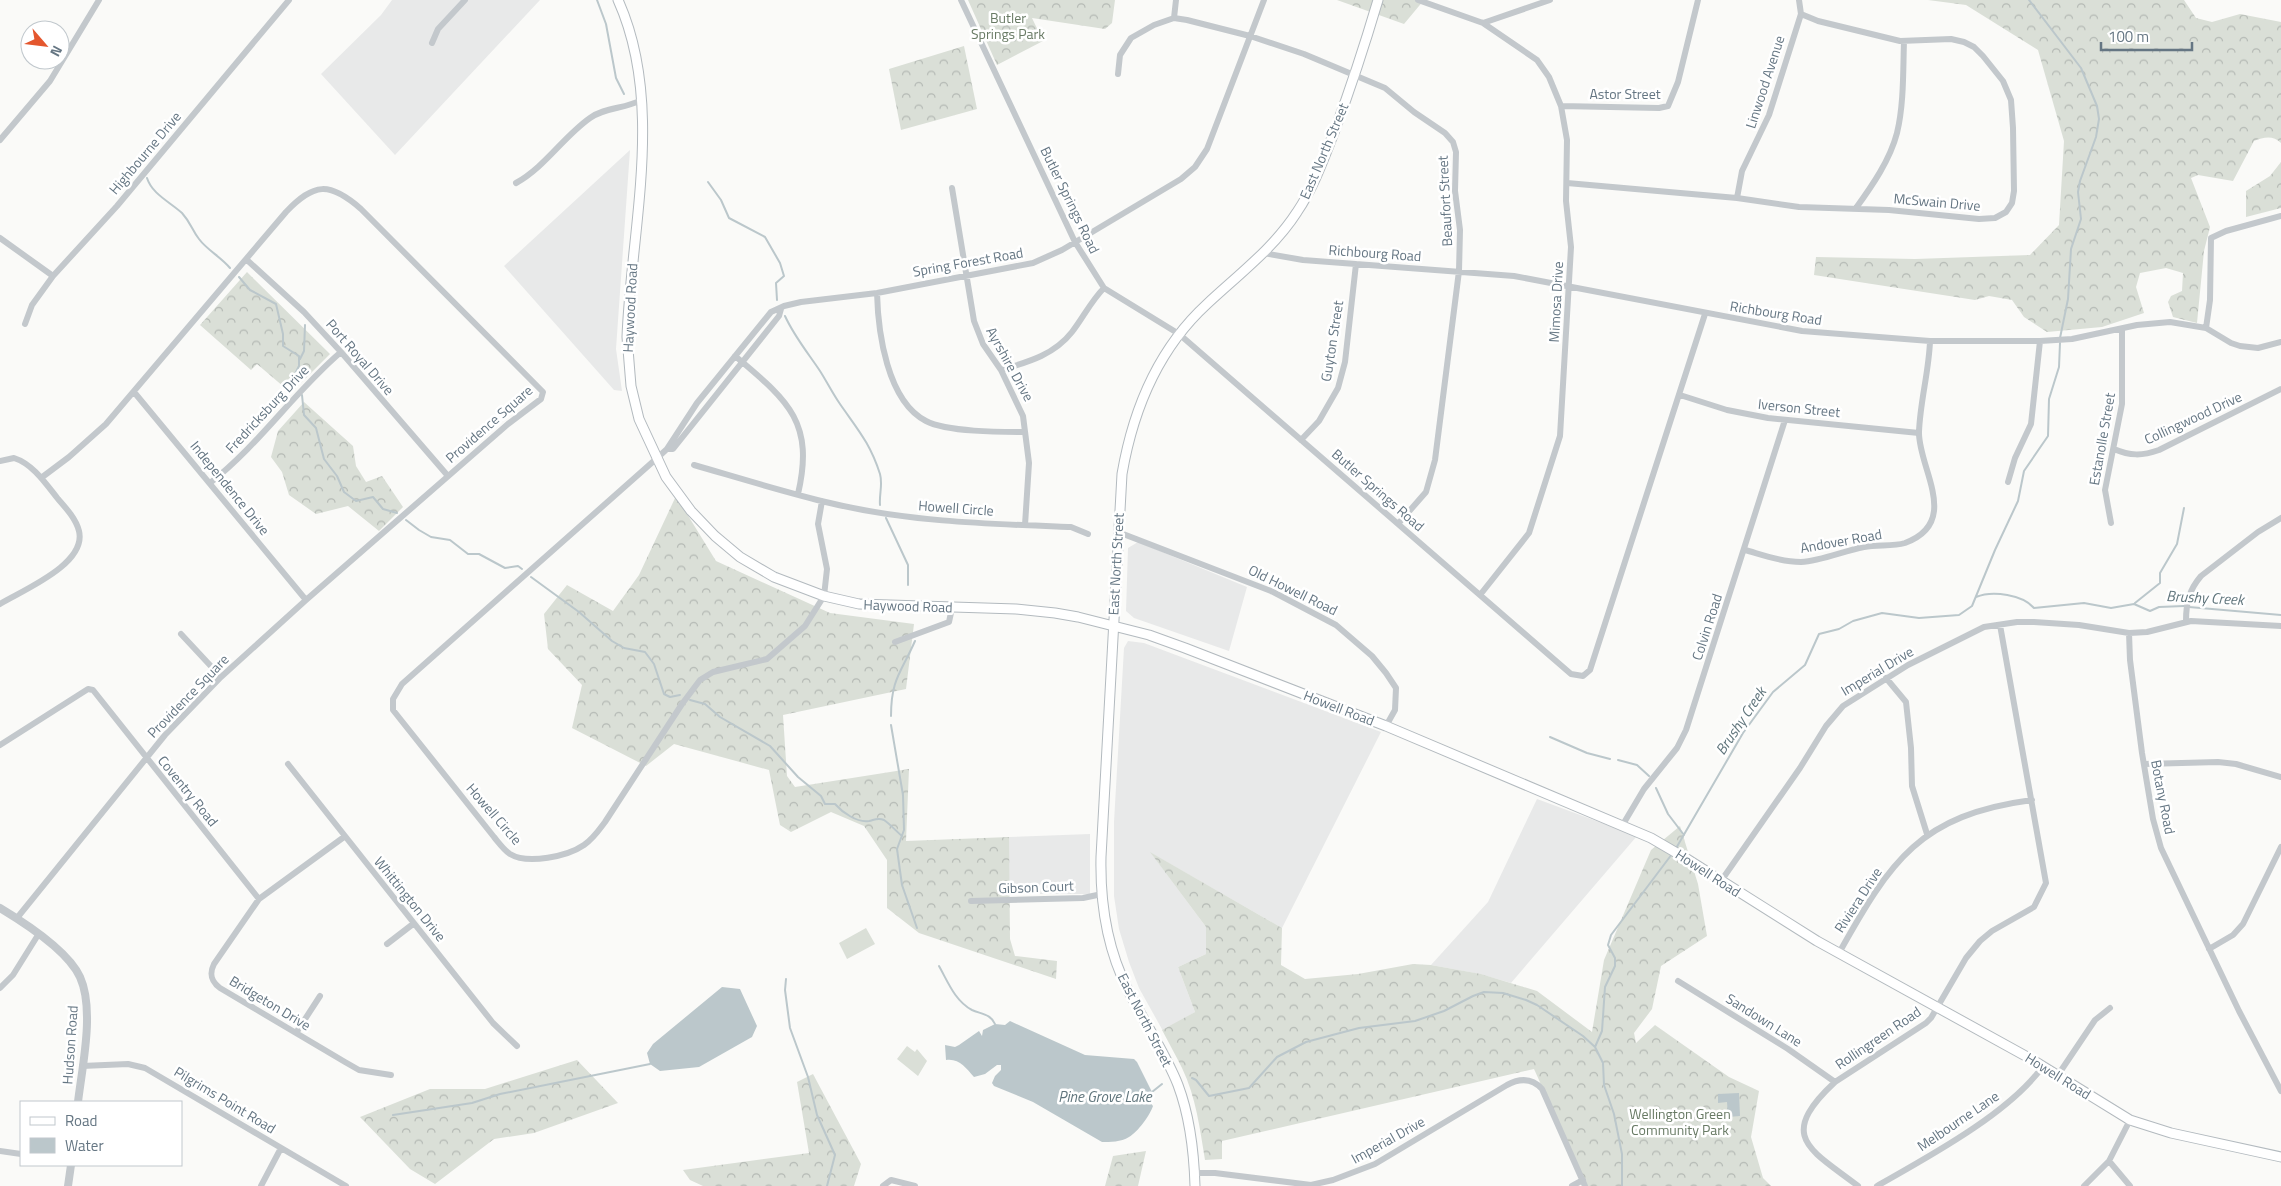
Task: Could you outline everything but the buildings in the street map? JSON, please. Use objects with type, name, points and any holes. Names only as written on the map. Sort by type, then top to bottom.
[{"type":"main road","name":"Haywood Road","points":[[618,0],[634,50],[641,100],[641,171],[628,314],[628,361],[639,419],[656,458],[679,496],[721,542],[740,557],[774,577],[824,596],[872,606],[1016,609],[1055,613],[1113,626]]},
{"type":"main road","name":"East North Street","points":[[1195,1186],[1192,1141],[1182,1097],[1172,1072],[1129,992],[1117,964],[1106,928],[1102,894],[1101,857],[1122,474],[1132,426],[1151,380],[1178,334],[1282,234],[1309,193],[1355,74],[1378,0]]},
{"type":"main road","name":"Howell Road","points":[[1113,626],[1149,635],[1185,648],[1386,726],[1658,842],[1839,953],[2043,1066],[2130,1120],[2172,1132],[2281,1157]]},
{"type":"street","points":[[0,140],[50,81],[99,0]]},
{"type":"street","name":"Highbourne Drive","points":[[25,324],[32,305],[53,276],[117,206],[289,0]]},
{"type":"street","points":[[432,43],[438,29],[465,0]]},
{"type":"street","name":"Butler Springs Road","points":[[962,0],[1075,242],[1104,288],[1178,334],[1571,674],[1583,676],[1590,670],[1705,314]]},
{"type":"street","points":[[1118,74],[1120,55],[1126,43],[1140,32],[1174,18],[1176,0]]},
{"type":"street","name":"Spring Forest Road","points":[[656,458],[667,449],[681,425],[771,312],[801,302],[877,293],[1034,263],[1161,193],[1195,167],[1204,154],[1216,129],[1264,0]]},
{"type":"street","name":"Mimosa Drive","points":[[1418,0],[1483,23],[1537,60],[1549,77],[1561,106],[1567,140],[1566,201],[1571,247],[1570,287],[1562,419],[1556,451],[1529,533],[1480,595]]},
{"type":"street","points":[[1483,23],[1550,0]]},
{"type":"street","name":"Astor Street","points":[[1561,106],[1659,108],[1668,106],[1678,82],[1698,0]]},
{"type":"street","name":"Linwood Avenue","points":[[1737,198],[1742,171],[1769,115],[1801,14],[1798,0]]},
{"type":"street","name":"McSwain Drive","points":[[1567,183],[1737,198],[1799,207],[1856,208],[1986,219],[2003,215],[2012,203],[2014,191],[2011,100],[2003,81],[1983,56],[1964,42],[1951,39],[1904,41],[1818,21],[1801,14]]},
{"type":"street","name":"Beaufort Street","points":[[1174,18],[1207,24],[1250,36],[1355,74],[1385,88],[1414,112],[1445,133],[1453,142],[1456,152],[1455,192],[1460,230],[1459,271],[1452,339],[1432,475],[1420,501],[1398,524]]},
{"type":"street","points":[[1856,208],[1884,162],[1896,134],[1902,89],[1904,41]]},
{"type":"street","points":[[516,183],[530,175],[580,126],[593,116],[641,100]]},
{"type":"street","name":"Ayrshire Drive","points":[[952,188],[976,329],[987,351],[1001,370],[1020,407],[1030,463],[1025,525]]},
{"type":"street","name":"Providence Square","points":[[17,918],[179,720],[221,677],[448,476],[513,420],[541,399],[543,397],[542,390],[361,208],[339,192],[320,189],[304,194],[134,392],[88,441],[41,478]]},
{"type":"street","points":[[2206,328],[2210,300],[2211,238],[2226,230],[2281,216]]},
{"type":"street","points":[[0,238],[53,276]]},
{"type":"street","name":"Richbourg Road","points":[[1263,253],[1303,260],[1514,276],[1802,331],[1930,341],[2040,341],[2062,340],[2122,328],[2170,322],[2206,328],[2231,343],[2240,346],[2258,348],[2281,342]]},
{"type":"street","name":"Port Royal Drive","points":[[247,260],[304,312],[342,352],[448,476]]},
{"type":"street","name":"Guyton Street","points":[[1301,440],[1319,421],[1338,388],[1345,362],[1356,264]]},
{"type":"street","points":[[1001,370],[1040,357],[1058,346],[1073,331],[1104,288]]},
{"type":"street","points":[[877,293],[880,329],[889,367],[902,398],[914,412],[926,421],[941,426],[1025,432]]},
{"type":"street","name":"Spring Forest Road","points":[[667,449],[673,449],[743,363],[779,316],[781,308]]},
{"type":"street","name":"Estanolle Street","points":[[2111,523],[2105,490],[2122,404],[2122,328]]},
{"type":"street","name":"Andover Road","points":[[1745,550],[1802,562],[1864,547],[1902,544],[1916,537],[1925,529],[1931,519],[1935,499],[1919,433],[1930,341]]},
{"type":"street","points":[[2008,482],[2015,458],[2031,424],[2040,341]]},
{"type":"street","name":"Fredricksburg Drive","points":[[210,483],[249,448],[309,382],[342,352]]},
{"type":"street","points":[[735,356],[778,392],[795,420],[801,438],[803,458],[798,494]]},
{"type":"street","name":"Collingwood Drive","points":[[2114,449],[2131,455],[2159,450],[2281,389]]},
{"type":"street","name":"Independence Drive","points":[[134,392],[306,600]]},
{"type":"street","name":"Iverson Street","points":[[1680,395],[1728,410],[1785,420],[1919,433]]},
{"type":"street","name":"Colvin Road","points":[[1622,826],[1644,789],[1677,748],[1686,730],[1785,420]]},
{"type":"street","points":[[0,461],[11,458],[20,460],[32,468],[76,524],[80,533],[78,547],[68,563],[0,604]]},
{"type":"street","name":"Howell Circle","points":[[656,458],[429,659],[402,684],[392,702],[395,713],[504,849],[516,857],[546,858],[567,854],[586,844],[605,822],[682,704],[700,680],[713,672],[768,658],[806,626],[824,596],[827,569],[818,524],[822,501]]},
{"type":"street","name":"Howell Circle","points":[[694,465],[822,501],[914,517],[1071,527],[1088,534]]},
{"type":"street","points":[[2186,621],[2187,601],[2194,584],[2208,570],[2258,532],[2281,518]]},
{"type":"street","name":"Old Howell Road","points":[[1118,532],[1271,591],[1336,625],[1372,656],[1396,688],[1395,710],[1386,726]]},
{"type":"street","points":[[895,642],[949,622],[952,608]]},
{"type":"street","points":[[2129,633],[2147,632],[2186,621],[2281,626]]},
{"type":"street","name":"Imperial Drive","points":[[1721,881],[1836,713],[1853,698],[1886,678],[1984,627],[2034,622],[2079,625],[2129,633]]},
{"type":"street","name":"Rollingreen Road","points":[[1858,1186],[1816,1156],[1810,1149],[1805,1138],[1805,1125],[1810,1111],[1823,1093],[1836,1082],[1922,1026],[1931,1018],[1966,958],[1980,941],[1992,931],[2034,907],[2046,883],[2000,625]]},
{"type":"street","name":"Botany Road","points":[[2129,633],[2132,681],[2153,819],[2160,848],[2239,1011],[2281,1091]]},
{"type":"street","points":[[181,634],[221,677]]},
{"type":"street","points":[[1886,678],[1906,702],[1911,748],[1912,786],[1928,834]]},
{"type":"street","name":"Coventry Road","points":[[0,745],[88,689],[93,690],[259,899]]},
{"type":"street","points":[[2145,764],[2218,762],[2236,764],[2281,777]]},
{"type":"street","name":"Whittington Drive","points":[[288,764],[413,924],[493,1022],[517,1046]]},
{"type":"street","name":"Riviera Drive","points":[[1839,953],[1880,884],[1928,834],[1946,823],[1970,813],[2004,804],[2032,800]]},
{"type":"street","name":"Bridgeton Drive","points":[[344,837],[259,899],[214,964],[211,971],[211,979],[220,988],[359,1070],[391,1076]]},
{"type":"street","points":[[2209,949],[2233,935],[2243,924],[2281,847]]},
{"type":"street","name":"Gibson Court","points":[[971,901],[1082,898],[1102,894]]},
{"type":"street","name":"Hudson Road","points":[[0,908],[17,918],[68,960],[82,983],[86,1008],[78,1101]]},
{"type":"street","points":[[387,944],[413,924]]},
{"type":"street","points":[[0,988],[13,975],[38,935]]},
{"type":"street","name":"Sandown Lane","points":[[1678,981],[1788,1049],[1836,1082]]},
{"type":"street","points":[[296,1033],[320,996]]},
{"type":"street","points":[[2058,1075],[2095,1020],[2110,1008]]},
{"type":"street","name":"Pilgrims Point Road","points":[[82,1066],[128,1064],[145,1068],[346,1186]]},
{"type":"street","name":"Melbourne Lane","points":[[1878,1186],[1964,1134],[2009,1102],[2029,1086],[2043,1066]]},
{"type":"street","points":[[2273,1073],[2281,1069]]},
{"type":"street","name":"Imperial Drive","points":[[1195,1173],[1215,1173],[1314,1186],[1344,1177],[1375,1164],[1507,1085],[1523,1080],[1537,1084],[1545,1095],[1584,1183]]},
{"type":"street","points":[[2084,1186],[2109,1161],[2130,1120]]},
{"type":"street","points":[[261,1186],[281,1148]]},
{"type":"street","points":[[0,1151],[20,1154]]},
{"type":"street","points":[[2109,1161],[2130,1186]]},
{"type":"street","points":[[68,1186],[71,1166]]},
{"type":"street","points":[[883,1186],[892,1180],[915,1186]]},
{"type":"street","points":[[1572,1186],[1584,1183]]},
{"type":"shaded area","points":[[392,0],[540,0],[395,155],[321,74],[381,15]]},
{"type":"shaded area","points":[[630,150],[616,349],[622,391],[614,390],[504,266]]},
{"type":"shaded area","points":[[1138,542],[1247,587],[1229,651],[1134,618],[1126,611],[1128,548]]},
{"type":"shaded area","points":[[1128,641],[1144,643],[1381,732],[1282,928],[1151,853],[1206,927],[1206,954],[1178,967],[1195,1012],[1163,1031],[1139,988],[1129,962],[1119,929],[1114,896],[1114,822],[1124,648]]},
{"type":"shaded area","points":[[1537,799],[1637,836],[1511,983],[1480,974],[1431,965],[1488,902]]},
{"type":"shaded area","points":[[1090,834],[1090,894],[1009,894],[1009,837]]},
{"type":"green space","name":"Butler Springs Park","points":[[968,0],[1115,0],[1112,23],[1105,29],[1032,18],[1043,41],[997,65]]},
{"type":"green space","points":[[1337,0],[1424,0],[1404,24]]},
{"type":"green space","points":[[1928,0],[2184,0],[2196,18],[2212,22],[2240,14],[2281,22],[2281,143],[2268,137],[2254,141],[2233,181],[2198,175],[2191,178],[2210,227],[2204,251],[2197,323],[2173,317],[2168,302],[2171,296],[2182,291],[2183,273],[2166,268],[2140,273],[2136,287],[2144,313],[2102,327],[2047,332],[2024,317],[2012,300],[1989,296],[1975,300],[1814,275],[1816,257],[1915,259],[2030,255],[2059,225],[2064,141],[2038,50],[1966,5]]},
{"type":"green space","points":[[964,46],[977,109],[901,130],[889,69]]},
{"type":"green space","points":[[2281,162],[2281,208],[2246,217],[2246,191],[2270,176]]},
{"type":"green space","points":[[247,272],[330,354],[291,393],[257,364],[251,370],[200,325]]},
{"type":"green space","points":[[304,402],[353,446],[356,466],[366,482],[382,476],[403,507],[379,531],[348,506],[316,514],[289,495],[282,472],[271,457],[278,431]]},
{"type":"green space","points":[[676,496],[716,561],[830,613],[914,624],[906,689],[783,715],[787,776],[795,787],[909,769],[906,841],[1009,837],[1010,939],[1015,956],[1057,961],[1056,979],[919,933],[887,908],[887,860],[864,826],[831,812],[791,832],[780,825],[769,770],[674,744],[646,766],[572,728],[582,685],[548,649],[544,614],[567,585],[613,611],[639,575]]},
{"type":"green space","name":"Wellington Green Community Park","points":[[1680,826],[1698,884],[1707,936],[1661,966],[1652,1009],[1634,1033],[1636,1043],[1655,1025],[1729,1077],[1759,1091],[1751,1137],[1763,1178],[1771,1186],[1587,1186],[1534,1069],[1222,1141],[1222,1159],[1205,1160],[1191,1090],[1162,1030],[1195,1012],[1178,967],[1206,954],[1206,927],[1150,852],[1282,928],[1281,965],[1305,979],[1358,974],[1413,964],[1431,965],[1481,974],[1537,991],[1592,1032],[1604,960],[1651,850]]},
{"type":"green space","points":[[866,928],[875,944],[847,959],[839,943]]},
{"type":"green space","points":[[907,1046],[915,1052],[917,1049],[927,1061],[918,1076],[897,1059]]},
{"type":"green space","points":[[577,1060],[618,1103],[534,1133],[494,1139],[435,1184],[410,1169],[360,1117],[430,1089],[485,1089]]},
{"type":"green space","points":[[813,1074],[861,1164],[854,1186],[703,1186],[690,1180],[683,1170],[809,1153],[797,1082]]},
{"type":"green space","points":[[1146,1151],[1138,1186],[1105,1186],[1113,1156]]},
{"type":"water","points":[[722,987],[740,989],[757,1026],[752,1037],[699,1067],[660,1071],[650,1064],[647,1053],[653,1044]]},
{"type":"water","name":"Pine Grove Lake","points":[[1010,1021],[1085,1055],[1134,1059],[1152,1092],[1148,1100],[1153,1106],[1143,1123],[1126,1139],[1102,1142],[1033,1102],[994,1086],[992,1083],[995,1076],[1001,1070],[1001,1065],[997,1065],[985,1074],[974,1077],[958,1062],[946,1060],[945,1045],[955,1047],[979,1031],[982,1036],[983,1030],[995,1024],[1005,1025]]},
{"type":"water","points":[[1739,1093],[1740,1116],[1728,1117],[1727,1102],[1718,1103],[1718,1094]]},
{"type":"waterway","points":[[597,0],[606,24],[616,78],[624,94]]},
{"type":"waterway","points":[[2029,0],[2081,68],[2097,106],[2099,119],[2096,137],[2080,181],[2078,192],[2081,219],[2071,249],[2068,299],[2060,338]]},
{"type":"waterway","points":[[147,178],[153,189],[182,213],[202,243],[230,268]]},
{"type":"waterway","points":[[708,182],[721,200],[729,218],[765,237],[780,263],[784,276],[776,283],[777,300]]},
{"type":"waterway","points":[[239,277],[250,290],[276,304],[283,334],[283,346],[299,356],[299,366],[294,376],[298,383]]},
{"type":"waterway","points":[[785,316],[872,454],[881,478],[880,505]]},
{"type":"waterway","points":[[300,359],[304,351],[305,325]]},
{"type":"waterway","name":"Brushy Creek","points":[[1675,850],[1743,733],[1773,692],[1805,665],[1819,634],[1839,629],[1853,621],[1882,613],[1919,618],[1959,615],[1972,606],[2018,501],[2024,471],[2048,436],[2049,399],[2059,367],[2060,343]]},
{"type":"waterway","points":[[302,395],[304,415],[316,428],[324,459],[337,476],[344,492],[356,501],[373,497],[383,509],[397,513]]},
{"type":"waterway","points":[[2135,603],[2160,583],[2160,573],[2177,544],[2184,508]]},
{"type":"waterway","points":[[886,518],[908,565],[908,585]]},
{"type":"waterway","points":[[406,520],[431,537],[450,540],[468,554],[479,554],[505,568],[518,566],[522,569]]},
{"type":"waterway","points":[[531,577],[579,612],[612,641],[624,648],[645,652],[654,664],[664,694],[670,697],[680,695]]},
{"type":"waterway","name":"Brushy Creek","points":[[1976,597],[1991,594],[2007,595],[2023,600],[2034,608],[2084,603],[2111,608],[2134,604],[2150,611],[2159,607],[2184,606]]},
{"type":"waterway","name":"Brushy Creek","points":[[2189,607],[2281,615]]},
{"type":"waterway","points":[[891,716],[891,703],[895,684],[915,641]]},
{"type":"waterway","points":[[690,700],[705,704],[720,717],[770,746],[798,777],[821,796],[825,804],[835,804],[855,819],[864,821],[882,819],[902,836]]},
{"type":"waterway","points":[[891,725],[903,795],[904,830],[897,849],[902,885],[917,928]]},
{"type":"waterway","points":[[1550,737],[1587,753],[1610,759]]},
{"type":"waterway","points":[[1618,760],[1637,765],[1649,776]]},
{"type":"waterway","points":[[1656,788],[1668,814],[1684,835]]},
{"type":"waterway","name":"Brushy Creek","points":[[1595,1047],[1602,1031],[1605,987],[1615,966],[1615,958],[1608,945],[1611,935],[1672,854]]},
{"type":"waterway","points":[[939,966],[952,991],[961,1002],[972,1010],[988,1016],[995,1024]]},
{"type":"waterway","points":[[786,979],[785,990],[790,1028],[808,1077],[817,1115],[835,1155],[827,1186]]},
{"type":"waterway","points":[[1192,1078],[1196,1080],[1209,1096],[1249,1088],[1277,1057],[1306,1042],[1359,1028],[1415,1021],[1444,1011],[1484,992],[1503,993],[1537,1005],[1583,1036],[1595,1047],[1603,1063],[1604,1085],[1614,1114],[1622,1154],[1622,1186]]},
{"type":"waterway","points":[[393,1115],[472,1103],[500,1094],[650,1064]]},
{"type":"waterway","points":[[1152,1092],[1162,1084]]}]
